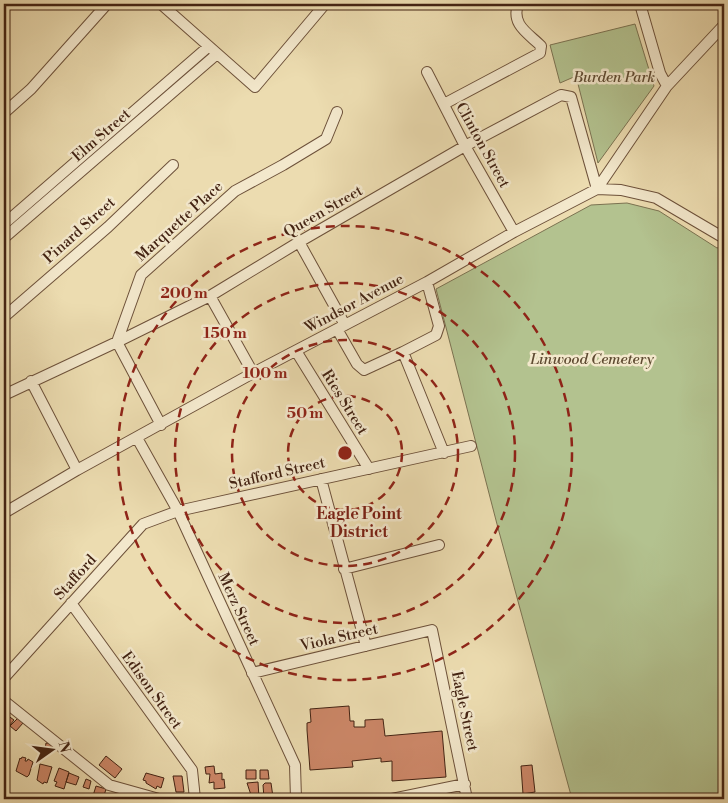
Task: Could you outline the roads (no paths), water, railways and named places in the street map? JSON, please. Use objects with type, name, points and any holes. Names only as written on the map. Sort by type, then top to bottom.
[{"type":"street","points":[[4,113],[31,89],[107,4]]},
{"type":"street","points":[[161,4],[255,87],[325,4]]},
{"type":"street","points":[[444,104],[540,53],[541,46],[519,26],[516,11],[518,4]]},
{"type":"street","points":[[640,4],[660,73],[667,86]]},
{"type":"street","points":[[597,189],[667,86],[724,25]]},
{"type":"street","name":"Elm Street","points":[[4,224],[208,47]]},
{"type":"street","name":"Elm Street","points":[[4,238],[217,54]]},
{"type":"street","name":"Clinton Street","points":[[427,72],[465,146],[514,232]]},
{"type":"street","name":"Queen Street","points":[[4,395],[210,296],[465,146],[560,95],[570,97],[597,189]]},
{"type":"street","name":"Marquette Place","points":[[117,342],[140,275],[235,191],[326,139],[337,112]]},
{"type":"street","name":"Pinard Street","points":[[4,316],[108,227],[173,165]]},
{"type":"street","points":[[597,189],[621,190],[656,198],[724,238]]},
{"type":"street","name":"Windsor Avenue","points":[[4,513],[77,470],[296,350],[427,282],[514,232],[597,189]]},
{"type":"street","points":[[299,242],[357,364],[364,370],[436,335],[439,326],[427,282]]},
{"type":"street","points":[[210,296],[253,374]]},
{"type":"street","points":[[117,342],[161,425]]},
{"type":"street","name":"Ries Street","points":[[296,350],[369,469]]},
{"type":"street","points":[[403,352],[444,453]]},
{"type":"street","points":[[31,381],[77,470]]},
{"type":"street","name":"Merz Street","points":[[137,438],[178,511],[295,765],[296,799]]},
{"type":"street","name":"Stafford Street","points":[[178,511],[471,446]]},
{"type":"street","points":[[321,479],[366,646]]},
{"type":"street","name":"Stafford","points":[[4,678],[143,524],[178,511]]},
{"type":"street","points":[[344,570],[438,545]]},
{"type":"street","name":"Edison Street","points":[[71,604],[192,770],[196,799]]},
{"type":"street","name":"Viola Street","points":[[252,673],[432,630]]},
{"type":"street","name":"Eagle Street","points":[[432,630],[465,784],[466,799]]},
{"type":"street","points":[[4,701],[109,785],[159,799]]},
{"type":"street","points":[[392,799],[465,784]]},
{"type":"district","name":"Eagle Point District","points":[[359,522]]},
{"type":"park label","name":"Burden Park","points":[[614,77]]},
{"type":"park label","name":"Linwood Cemetery","points":[[592,359]]}]
